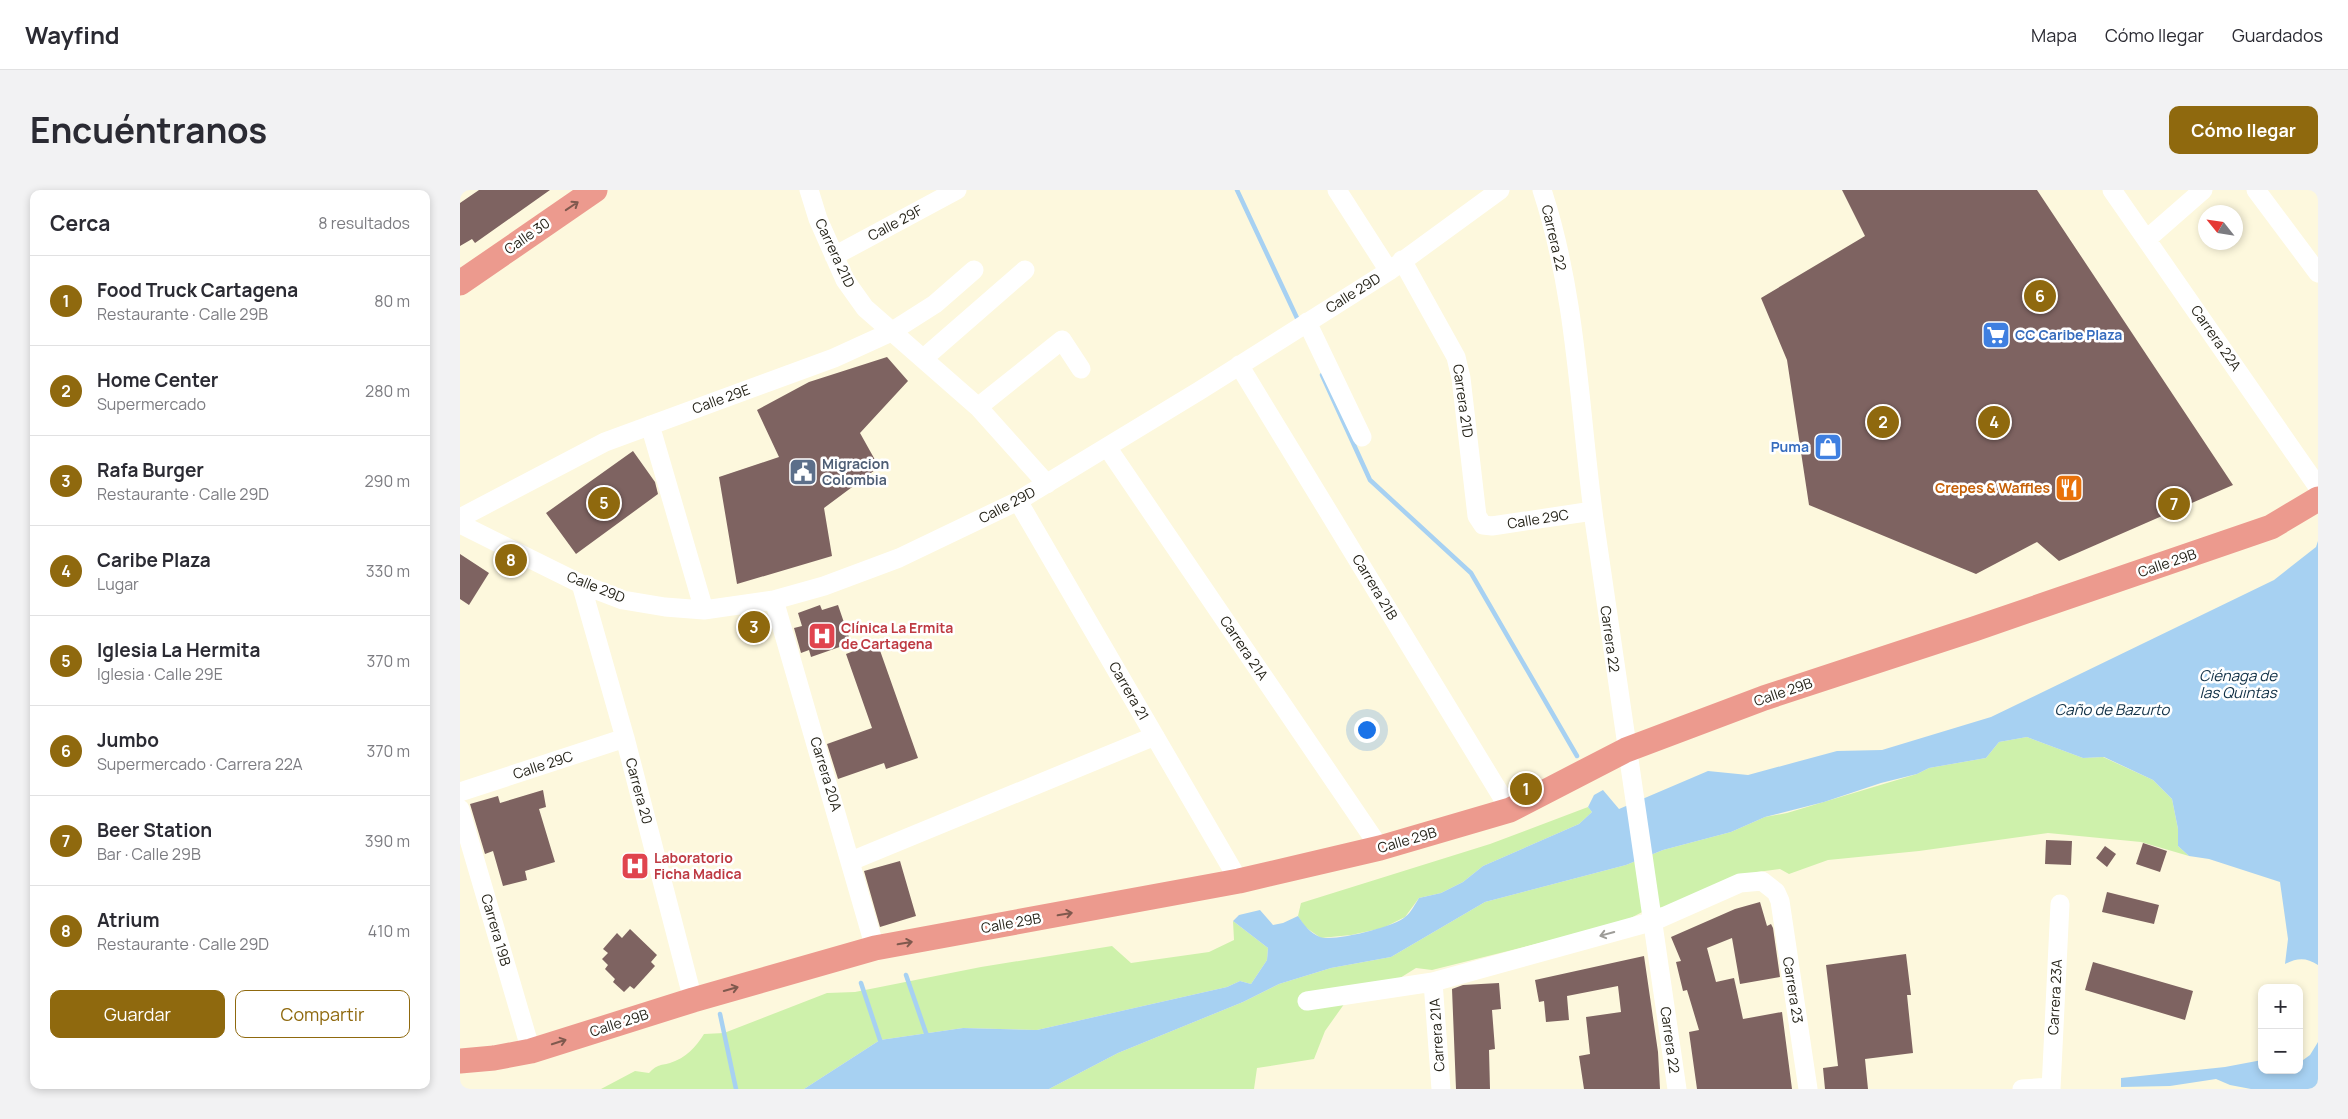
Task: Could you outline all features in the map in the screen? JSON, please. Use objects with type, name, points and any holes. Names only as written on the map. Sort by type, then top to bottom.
[{"type":"main road","name":"Calle 30","points":[[460,283],[595,190]]},
{"type":"main road","name":"Calle 29B","points":[[461,1057],[494,1058],[532,1051],[693,1000],[875,948],[1239,882],[1380,848],[1510,810],[1626,750],[1764,698],[1974,629],[2271,527],[2318,500]]},
{"type":"street","name":"Carrera 21D","points":[[808,190],[845,280],[865,308],[891,332]]},
{"type":"street","name":"Calle 29F","points":[[834,256],[957,190]]},
{"type":"street","name":"Carrera 21D","points":[[1337,190],[1396,266],[1456,357],[1461,378],[1477,516],[1483,525]]},
{"type":"street","name":"Calle 29D","points":[[460,524],[581,584],[623,600],[665,607],[704,610],[774,600],[824,586],[899,558],[1018,502],[1396,266],[1500,190]]},
{"type":"street","name":"Carrera 22","points":[[1542,190],[1558,250],[1573,333],[1592,510],[1626,750],[1653,914],[1676,1089]]},
{"type":"street","name":"Carrera 22A","points":[[2112,190],[2318,487]]},
{"type":"street","points":[[2147,238],[2202,190]]},
{"type":"street","points":[[2256,190],[2318,273]]},
{"type":"street","name":"Calle 29E","points":[[460,518],[605,442],[834,358],[891,332],[935,304],[974,270]]},
{"type":"street","points":[[924,358],[1025,270]]},
{"type":"street","points":[[1307,322],[1362,438]]},
{"type":"street","points":[[891,332],[924,358],[978,407],[1046,484]]},
{"type":"street","points":[[978,407],[1062,340],[1081,370]]},
{"type":"street","name":"Carrera 21B","points":[[1239,365],[1510,810]]},
{"type":"street","points":[[650,424],[704,610]]},
{"type":"street","name":"Carrera 21A","points":[[1107,447],[1380,848]]},
{"type":"street","name":"Carrera 21","points":[[1018,502],[1239,882]]},
{"type":"street","name":"Calle 29C","points":[[1483,525],[1492,526],[1592,510]]},
{"type":"street","name":"Carrera 20","points":[[581,584],[625,738],[693,1000]]},
{"type":"street","name":"Carrera 20A","points":[[774,600],[875,948]]},
{"type":"street","points":[[851,861],[1155,736]]},
{"type":"street","name":"Calle 29C","points":[[460,792],[625,738]]},
{"type":"street","name":"Carrera 19B","points":[[460,809],[532,1051]]},
{"type":"street","name":"Carrera 23","points":[[1653,914],[1740,883],[1762,881],[1776,892],[1780,901],[1808,1089]]},
{"type":"street","name":"Carrera 23A","points":[[2051,1088],[2060,904]]},
{"type":"street","points":[[1307,1001],[1433,982],[1653,914]]},
{"type":"street","name":"Carrera 21A","points":[[1433,982],[1441,1089]]},
{"type":"street","points":[[2022,1089],[2051,1088]]},
{"type":"green space","points":[[2027,737],[2083,758],[2103,757],[2153,780],[2172,799],[2178,829],[2178,846],[2189,856],[2141,842],[2048,833],[1919,851],[1828,860],[1789,874],[1780,869],[1757,872],[1674,906],[1648,909],[1623,922],[1432,970],[1416,968],[1400,978],[1347,1000],[1325,1031],[1314,1059],[1257,1068],[1254,1089],[1049,1089],[1118,1053],[1243,1002],[1279,984],[1331,968],[1391,957],[1485,902],[1626,865],[1663,850],[1731,832],[1765,817],[1787,813],[1917,774],[1929,768],[1986,758],[1999,742]]},
{"type":"green space","points":[[1588,807],[1592,812],[1579,824],[1483,866],[1463,882],[1441,893],[1419,898],[1405,917],[1383,928],[1351,935],[1321,938],[1305,927],[1298,916],[1301,903],[1490,844]]},
{"type":"green space","points":[[1233,921],[1268,948],[1267,960],[1251,984],[1240,981],[1227,987],[1037,1030],[963,1028],[880,1040],[804,1089],[601,1089],[635,1071],[649,1073],[661,1065],[681,1058],[694,1048],[704,1034],[724,1033],[827,993],[855,992],[981,967],[1112,946],[1131,963],[1209,952],[1234,940]]},
{"type":"water","name":"Caño de Bazurto","points":[[2318,541],[2318,965],[2301,959],[2285,964],[2288,939],[2280,882],[2209,859],[2189,856],[2178,846],[2178,829],[2172,799],[2153,780],[2104,757],[2083,758],[2027,737],[1999,742],[1986,758],[1929,768],[1917,774],[1881,783],[1824,802],[1765,817],[1731,832],[1663,850],[1626,865],[1485,902],[1391,957],[1331,968],[1279,984],[1243,1002],[1118,1053],[1049,1089],[804,1089],[880,1040],[963,1028],[1037,1030],[1227,987],[1240,981],[1251,984],[1267,960],[1268,948],[1233,921],[1239,915],[1260,910],[1273,925],[1283,923],[1298,916],[1313,933],[1327,938],[1350,936],[1389,925],[1407,915],[1419,898],[1441,893],[1463,882],[1483,866],[1579,824],[1592,812],[1588,807],[1594,795],[1603,790],[1619,809],[1708,771],[1748,775],[1837,751],[1882,750],[1991,717],[2274,580],[2316,547]]},
{"type":"water","points":[[2318,1042],[2318,1089],[2251,1089],[2230,1085],[2216,1079],[2170,1086],[2121,1087],[2121,1078],[2225,1067],[2258,1061],[2258,1074],[2303,1074],[2303,1060],[2310,1055]]},
{"type":"building","points":[[479,190],[550,190],[475,243],[472,239],[460,246],[460,203]]},
{"type":"building","points":[[1842,190],[2037,190],[2233,485],[2059,561],[2037,542],[1976,574],[1809,505],[1787,360],[1761,298],[1865,236]]},
{"type":"building","name":"Migracion Colombia","points":[[887,357],[908,381],[860,433],[879,467],[824,508],[832,556],[737,584],[719,477],[779,457],[757,410],[809,382]]},
{"type":"building","points":[[633,451],[655,482],[658,494],[576,554],[546,513]]},
{"type":"building","points":[[460,554],[489,573],[469,605],[460,599]]},
{"type":"building","name":"Clínica La Ermita de Cartagena","points":[[820,605],[822,610],[838,605],[851,643],[811,657],[809,650],[801,653],[794,628],[802,626],[798,613]]},
{"type":"building","points":[[877,642],[918,758],[886,769],[884,763],[838,779],[827,744],[872,728],[846,654]]},
{"type":"building","points":[[543,790],[546,807],[539,809],[555,862],[525,871],[527,880],[503,886],[493,851],[485,854],[470,804],[498,796],[500,803]]},
{"type":"building","points":[[2046,840],[2072,841],[2071,865],[2045,864]]},
{"type":"building","points":[[2143,843],[2167,851],[2160,872],[2136,864]]},
{"type":"building","points":[[2105,846],[2116,854],[2107,867],[2096,858]]},
{"type":"building","points":[[900,861],[916,916],[880,927],[864,871]]},
{"type":"building","points":[[2107,892],[2159,905],[2154,924],[2102,912]]},
{"type":"building","points":[[1760,902],[1767,926],[1771,924],[1773,928],[1780,977],[1740,984],[1732,938],[1707,948],[1716,982],[1734,978],[1743,1019],[1782,1012],[1792,1089],[1697,1089],[1689,1032],[1699,1030],[1687,990],[1683,991],[1676,962],[1681,961],[1671,937],[1735,909]]},
{"type":"building","points":[[630,929],[657,955],[651,962],[655,966],[634,989],[630,986],[624,992],[613,982],[615,979],[605,969],[608,965],[602,959],[608,953],[603,949],[617,933],[622,938]]},
{"type":"building","points":[[1906,954],[1911,995],[1907,995],[1913,1053],[1865,1059],[1868,1089],[1825,1089],[1823,1068],[1838,1066],[1826,965]]},
{"type":"building","points":[[1644,956],[1658,1052],[1660,1089],[1584,1089],[1579,1056],[1590,1054],[1586,1017],[1621,1012],[1618,986],[1567,996],[1569,1020],[1546,1022],[1544,1001],[1539,1002],[1535,980]]},
{"type":"building","points":[[2093,962],[2193,991],[2185,1020],[2085,990]]},
{"type":"building","points":[[1499,983],[1501,1009],[1492,1010],[1495,1049],[1489,1050],[1490,1089],[1456,1089],[1452,989],[1463,985]]},
{"type":"waterway","points":[[1237,190],[1297,318]]},
{"type":"waterway","points":[[1322,375],[1370,480],[1471,573],[1577,756]]},
{"type":"waterway","points":[[906,975],[926,1033]]},
{"type":"waterway","points":[[861,983],[880,1040]]},
{"type":"waterway","points":[[720,1014],[736,1089]]},
{"type":"place","name":"Jumbo","points":[[2040,296]]},
{"type":"place","name":"CC Caribe Plaza","points":[[1996,335]]},
{"type":"place","name":"Home Center","points":[[1883,422]]},
{"type":"place","name":"Caribe Plaza","points":[[1994,422]]},
{"type":"place","name":"Puma","points":[[1828,447]]},
{"type":"place","name":"Migracion Colombia","points":[[803,472]]},
{"type":"place","name":"Crepes & Waffles","points":[[2069,488]]},
{"type":"place","name":"Iglesia La Hermita","points":[[604,503]]},
{"type":"place","name":"Beer Station","points":[[2174,504]]},
{"type":"place","name":"Atrium","points":[[511,560]]},
{"type":"place","name":"Rafa Burger","points":[[754,627]]},
{"type":"place","name":"Clínica La Ermita de Cartagena","points":[[822,636]]},
{"type":"place","name":"Food Truck Cartagena","points":[[1526,789]]},
{"type":"place","name":"Laboratorio Ficha Madica","points":[[635,866]]},
{"type":"water label","name":"Ciénaga de las Quintas","points":[[2238,684]]}]
